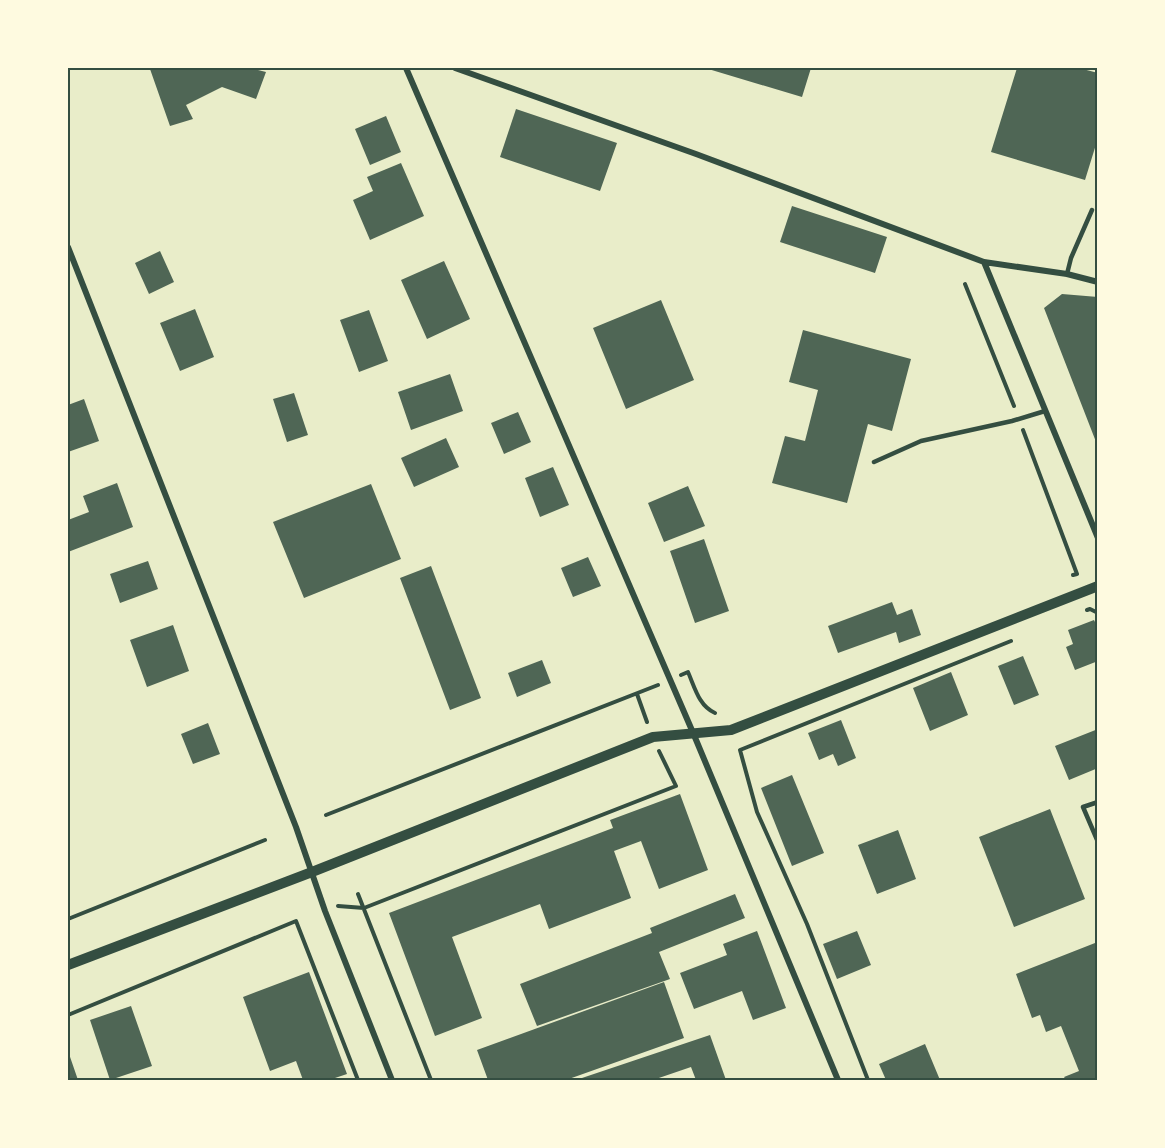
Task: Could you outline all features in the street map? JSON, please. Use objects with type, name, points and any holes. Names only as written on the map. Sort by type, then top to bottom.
[{"type":"street","points":[[406,68],[694,735],[838,1080]]},
{"type":"street","points":[[454,68],[696,154],[984,262],[1067,274],[1098,282]]},
{"type":"street","points":[[68,247],[296,827],[325,911],[392,1080]]},
{"type":"street","points":[[984,262],[1098,538]]},
{"type":"street","points":[[68,965],[312,872],[653,737],[731,730],[1098,586]]},
{"type":"lane","points":[[1067,274],[1071,258],[1092,210]]},
{"type":"lane","points":[[874,462],[921,441],[1012,421],[1045,411]]},
{"type":"lane","points":[[1098,802],[1083,807],[1098,842]]},
{"type":"path","points":[[1066,578],[1077,574]]},
{"type":"path","points":[[1079,614],[1090,609],[1098,613]]},
{"type":"path","points":[[868,1080],[807,924],[757,812],[740,750],[1013,640]]},
{"type":"path","points":[[326,815],[626,699],[688,672],[700,700],[707,709],[725,716]]},
{"type":"path","points":[[338,906],[364,908],[676,786]]},
{"type":"path","points":[[68,919],[265,840]]},
{"type":"path","points":[[358,894],[431,1080]]},
{"type":"path","points":[[68,1015],[296,921],[358,1080]]},
{"type":"building","points":[[250,68],[266,72],[256,99],[222,87],[186,105],[193,119],[170,126],[150,69]]},
{"type":"building","points":[[705,68],[811,68],[802,97]]},
{"type":"building","points":[[1017,68],[1079,68],[1098,73],[1098,138],[1085,180],[991,152]]},
{"type":"building","points":[[516,109],[617,143],[600,191],[500,157]]},
{"type":"building","points":[[386,116],[401,152],[370,165],[355,129]]},
{"type":"building","points":[[401,163],[424,216],[370,240],[353,200],[373,191],[367,177]]},
{"type":"building","points":[[792,206],[887,237],[875,273],[780,242]]},
{"type":"building","points":[[160,251],[174,282],[149,294],[135,263]]},
{"type":"building","points":[[444,261],[470,319],[427,339],[401,280]]},
{"type":"building","points":[[1062,294],[1098,297],[1098,447],[1044,308]]},
{"type":"building","points":[[661,300],[694,380],[626,409],[593,328]]},
{"type":"building","points":[[195,309],[214,357],[180,371],[160,323]]},
{"type":"building","points":[[369,310],[388,361],[359,372],[340,320]]},
{"type":"building","points":[[803,330],[911,359],[892,431],[868,424],[847,503],[772,483],[785,436],[805,441],[818,390],[789,382]]},
{"type":"building","points":[[450,374],[463,411],[411,430],[398,392]]},
{"type":"building","points":[[294,393],[308,435],[287,442],[273,399]]},
{"type":"building","points":[[84,399],[99,441],[68,452],[68,405]]},
{"type":"building","points":[[518,412],[531,442],[504,454],[491,423]]},
{"type":"building","points":[[446,438],[459,467],[414,487],[401,458]]},
{"type":"building","points":[[553,467],[569,505],[540,517],[525,478]]},
{"type":"building","points":[[117,483],[133,527],[68,552],[68,520],[89,512],[83,496]]},
{"type":"building","points":[[371,484],[401,559],[304,598],[273,522]]},
{"type":"building","points":[[688,486],[705,526],[664,542],[648,503]]},
{"type":"building","points":[[704,539],[729,611],[695,623],[670,551]]},
{"type":"building","points":[[588,557],[601,586],[573,597],[561,568]]},
{"type":"building","points":[[148,561],[158,589],[120,603],[110,574]]},
{"type":"building","points":[[431,566],[481,698],[450,710],[400,578]]},
{"type":"building","points":[[892,602],[897,615],[912,609],[921,635],[899,643],[896,632],[838,653],[828,626]]},
{"type":"building","points":[[1094,620],[1098,628],[1098,661],[1075,670],[1066,647],[1073,644],[1068,630]]},
{"type":"building","points":[[173,625],[189,671],[147,687],[130,640]]},
{"type":"building","points":[[1023,656],[1039,695],[1014,705],[998,666]]},
{"type":"building","points":[[542,660],[551,683],[517,697],[508,673]]},
{"type":"building","points":[[951,672],[968,715],[930,731],[913,688]]},
{"type":"building","points":[[841,720],[856,758],[838,766],[833,754],[819,760],[808,733]]},
{"type":"building","points":[[208,723],[220,754],[193,764],[181,734]]},
{"type":"building","points":[[1098,729],[1098,768],[1069,780],[1055,746]]},
{"type":"building","points":[[792,775],[824,853],[792,866],[761,788]]},
{"type":"building","points":[[680,794],[708,870],[659,889],[641,841],[614,851],[631,898],[549,929],[540,904],[452,937],[482,1018],[435,1036],[389,913],[613,828],[610,820]]},
{"type":"building","points":[[1050,809],[1085,899],[1014,927],[979,837]]},
{"type":"building","points":[[898,830],[916,879],[877,894],[858,845]]},
{"type":"building","points":[[735,894],[745,918],[659,952],[670,979],[537,1026],[520,984],[652,933],[650,928]]},
{"type":"building","points":[[757,931],[786,1008],[753,1020],[742,991],[694,1009],[680,973],[727,955],[723,944]]},
{"type":"building","points":[[857,931],[871,965],[837,979],[823,944]]},
{"type":"building","points":[[1095,943],[1098,948],[1098,1080],[1066,1080],[1064,1077],[1079,1071],[1061,1026],[1046,1032],[1040,1015],[1032,1018],[1016,974]]},
{"type":"building","points":[[309,972],[347,1074],[329,1080],[303,1080],[296,1061],[270,1071],[243,997]]},
{"type":"building","points":[[664,982],[684,1038],[566,1080],[488,1080],[477,1050]]},
{"type":"building","points":[[131,1006],[152,1066],[110,1080],[90,1020]]},
{"type":"building","points":[[710,1035],[726,1080],[696,1080],[691,1067],[653,1080],[576,1080]]},
{"type":"building","points":[[925,1044],[940,1080],[886,1080],[879,1064]]},
{"type":"building","points":[[68,1051],[78,1080],[68,1080]]}]
